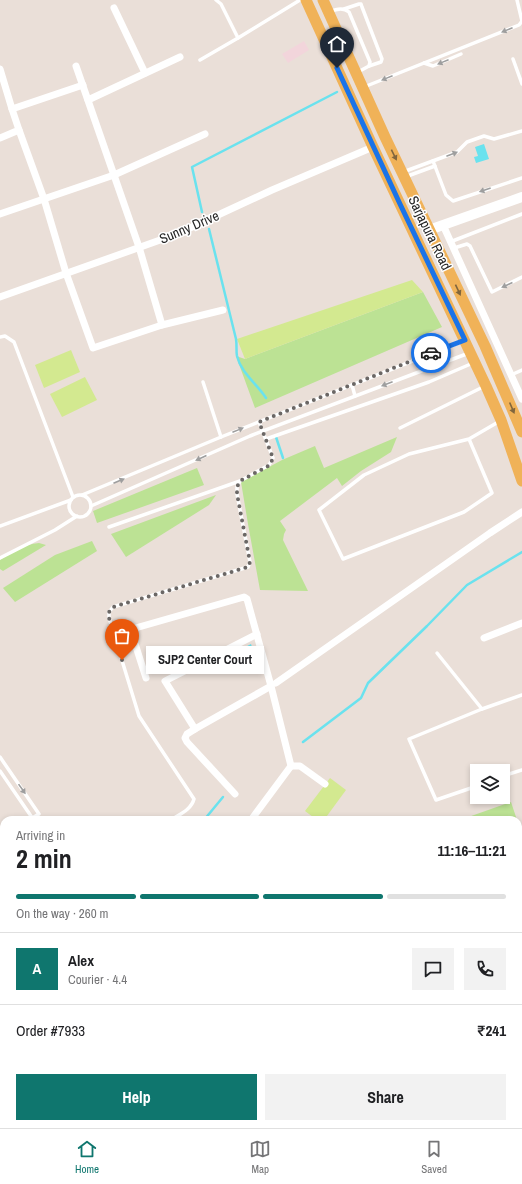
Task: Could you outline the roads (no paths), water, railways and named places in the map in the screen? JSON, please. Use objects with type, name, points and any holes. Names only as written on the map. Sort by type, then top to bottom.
[{"type":"main road","name":"Sarjapura Road","points":[[306,0],[373,147],[473,357],[501,420],[522,481]]},
{"type":"main road","name":"Sarjapura Road","points":[[326,3],[362,88],[480,335],[522,432]]},
{"type":"main road","points":[[465,340],[480,335]]},
{"type":"main road","points":[[473,357],[485,346]]},
{"type":"street","points":[[114,8],[145,73]]},
{"type":"street","points":[[88,100],[180,57]]},
{"type":"street","points":[[76,66],[139,247],[162,325]]},
{"type":"street","points":[[0,69],[19,130],[44,199],[66,273],[93,348],[162,325],[223,310]]},
{"type":"street","points":[[12,109],[83,85]]},
{"type":"street","points":[[0,138],[19,130]]},
{"type":"street","points":[[0,214],[114,175],[205,134]]},
{"type":"street","name":"Sunny Drive","points":[[0,297],[177,234],[272,190],[373,147]]},
{"type":"street","points":[[429,230],[522,197]]},
{"type":"street","points":[[443,225],[522,399]]},
{"type":"street","points":[[235,794],[187,742],[185,738],[187,734],[274,684],[522,512]]},
{"type":"street","points":[[146,678],[131,631],[136,627],[244,597],[248,601],[257,634],[274,684],[291,766],[254,816]]},
{"type":"street","points":[[484,638],[522,623]]},
{"type":"street","points":[[195,729],[166,680],[257,634]]},
{"type":"street","points":[[291,766],[300,766],[325,784]]},
{"type":"lane","points":[[216,0],[220,4],[238,38]]},
{"type":"lane","points":[[200,60],[300,0]]},
{"type":"lane","points":[[362,88],[519,24],[522,21],[517,0]]},
{"type":"lane","points":[[326,3],[336,9],[344,9],[361,4],[382,59],[381,62],[369,66],[356,74]]},
{"type":"lane","points":[[344,9],[351,15],[370,62],[369,66]]},
{"type":"lane","points":[[424,64],[433,66],[461,54]]},
{"type":"lane","points":[[513,59],[522,84]]},
{"type":"lane","points":[[403,174],[457,152],[467,142],[484,136],[494,139],[522,130]]},
{"type":"lane","points":[[433,161],[446,195],[453,201],[522,178]]},
{"type":"lane","points":[[403,174],[435,166]]},
{"type":"lane","points":[[452,245],[522,214]]},
{"type":"lane","points":[[452,245],[467,244],[470,246],[492,292],[522,277]]},
{"type":"lane","points":[[0,338],[5,336],[14,342],[72,499],[69,506],[70,509],[77,516]]},
{"type":"lane","points":[[0,526],[82,495],[221,437],[465,340]]},
{"type":"lane","points":[[91,506],[262,432],[355,396],[473,357]]},
{"type":"lane","points":[[266,439],[429,382],[473,357]]},
{"type":"lane","points":[[511,375],[522,370]]},
{"type":"lane","points":[[203,382],[221,437]]},
{"type":"lane","points":[[352,385],[355,396]]},
{"type":"lane","points":[[400,428],[486,386]]},
{"type":"lane","points":[[469,439],[492,493],[464,512],[343,559],[319,510],[364,475],[409,454],[469,439],[501,420]]},
{"type":"lane","points":[[109,527],[240,481],[270,465],[273,458],[259,422]]},
{"type":"lane","points":[[177,816],[193,804],[194,799],[139,716],[109,618],[109,612],[113,607],[250,566],[237,494],[237,487],[240,481]]},
{"type":"lane","points":[[0,558],[55,530],[77,516],[85,515],[90,510],[91,506],[89,499],[82,495]]},
{"type":"lane","points":[[437,653],[482,709]]},
{"type":"lane","points":[[470,788],[436,800],[409,739],[482,709],[522,695]]},
{"type":"lane","points":[[0,757],[39,814],[37,816]]},
{"type":"lane","points":[[510,774],[522,770]]},
{"type":"lane","points":[[0,771],[31,816]]},
{"type":"water","points":[[484,144],[489,159],[476,163],[474,157],[478,156],[475,147]]},
{"type":"water","points":[[251,644],[257,663],[251,665],[249,659],[247,659],[236,665],[232,654]]},
{"type":"waterway","points":[[202,212],[192,167],[337,92]]},
{"type":"waterway","points":[[209,229],[236,339],[239,362],[242,368],[266,398]]},
{"type":"waterway","points":[[276,437],[283,458]]},
{"type":"waterway","points":[[303,742],[361,698],[368,683],[467,585],[522,552]]},
{"type":"waterway","points":[[207,816],[223,797]]},
{"type":"place","name":"SJP2 Center Court","points":[[122,660]]}]
